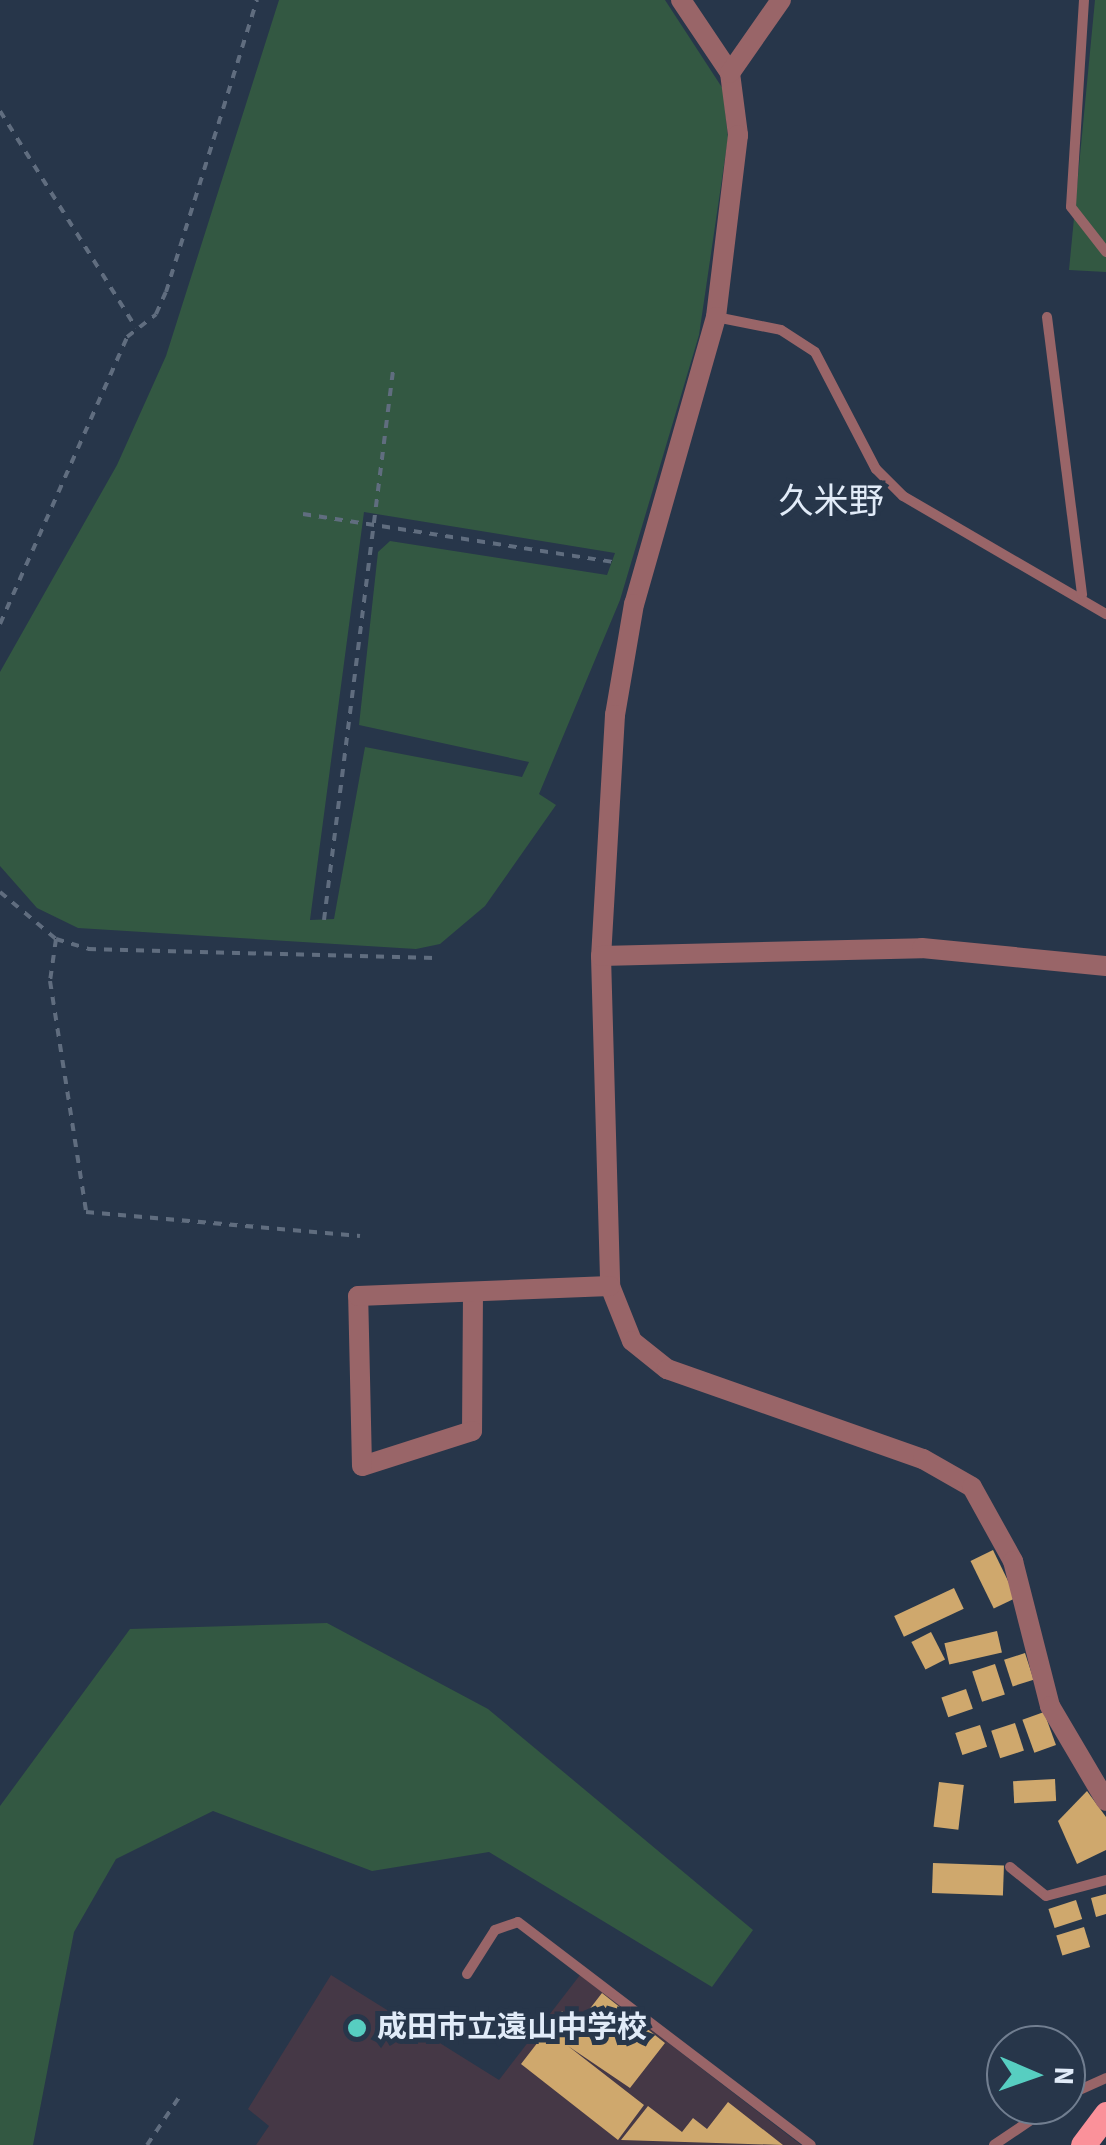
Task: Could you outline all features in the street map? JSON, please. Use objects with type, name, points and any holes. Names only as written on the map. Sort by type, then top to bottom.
[{"type":"main road","points":[[1084,2145],[1106,2114]]},
{"type":"street","points":[[681,0],[730,73],[738,135],[716,317],[623,662],[601,956],[610,1286],[632,1341],[666,1368],[922,1459],[972,1487],[1012,1561],[1050,1706],[1106,1801]]},
{"type":"street","points":[[730,73],[778,1]]},
{"type":"street","points":[[601,956],[922,948],[1106,966]]},
{"type":"street","points":[[473,1292],[472,1430],[362,1466],[358,1296],[610,1286]]},
{"type":"lane","points":[[1084,0],[1071,206],[1106,252]]},
{"type":"lane","points":[[1047,316],[1082,595]]},
{"type":"lane","points":[[716,317],[781,330],[815,352],[876,469],[904,496],[1082,595],[1106,614]]},
{"type":"lane","points":[[1010,1867],[1046,1896],[1106,1880]]},
{"type":"lane","points":[[467,1974],[495,1930],[518,1922],[811,2145]]},
{"type":"lane","points":[[994,2145],[1024,2125]]},
{"type":"path","points":[[0,624],[136,328],[166,292],[258,0]]},
{"type":"path","points":[[0,111],[136,328]]},
{"type":"path","points":[[324,920],[393,371]]},
{"type":"path","points":[[303,514],[612,562]]},
{"type":"path","points":[[0,892],[56,939],[88,950],[435,958]]},
{"type":"path","points":[[56,939],[50,981],[86,1212],[360,1236]]},
{"type":"path","points":[[148,2145],[182,2093]]},
{"type":"shaded area","name":"成田市立遠山中学校","points":[[331,1975],[499,2080],[580,1975],[801,2145],[256,2145],[269,2126],[248,2109]]},
{"type":"green space","points":[[279,0],[665,0],[723,89],[728,138],[699,335],[620,600],[539,794],[556,805],[485,906],[440,944],[416,949],[78,928],[37,908],[0,866],[0,672],[117,465],[166,356]],"holes":[[[364,512],[615,553],[607,575],[390,541],[378,552],[359,725],[529,762],[522,777],[365,747],[334,919],[310,920]]]},
{"type":"green space","points":[[1095,0],[1106,0],[1106,272],[1069,270]]},
{"type":"green space","points":[[327,1623],[488,1709],[753,1930],[712,1987],[489,1852],[372,1871],[213,1811],[116,1859],[74,1932],[33,2145],[0,2145],[0,1806],[130,1629]]},
{"type":"building","points":[[993,1550],[1016,1598],[994,1609],[971,1561]]},
{"type":"building","points":[[954,1588],[964,1609],[904,1637],[894,1616]]},
{"type":"building","points":[[997,1631],[1002,1652],[949,1665],[944,1643]]},
{"type":"building","points":[[931,1632],[945,1660],[925,1670],[911,1642]]},
{"type":"building","points":[[1025,1653],[1034,1680],[1013,1686],[1004,1660]]},
{"type":"building","points":[[995,1664],[1005,1694],[982,1702],[972,1671]]},
{"type":"building","points":[[966,1689],[973,1709],[948,1717],[941,1697]]},
{"type":"building","points":[[1044,1712],[1056,1745],[1034,1753],[1022,1720]]},
{"type":"building","points":[[1015,1723],[1024,1751],[1000,1758],[991,1731]]},
{"type":"building","points":[[980,1725],[987,1747],[962,1755],[955,1733]]},
{"type":"building","points":[[1055,1779],[1056,1801],[1014,1803],[1013,1781]]},
{"type":"building","points":[[939,1782],[964,1785],[958,1830],[934,1827]]},
{"type":"building","points":[[1087,1791],[1106,1817],[1106,1850],[1077,1864],[1058,1821]]},
{"type":"building","points":[[933,1863],[1004,1865],[1003,1895],[932,1893]]},
{"type":"building","points":[[1106,1894],[1106,1914],[1096,1917],[1091,1898]]},
{"type":"building","points":[[1076,1900],[1082,1919],[1055,1928],[1048,1909]]},
{"type":"building","points":[[1084,1927],[1090,1947],[1062,1956],[1056,1935]]},
{"type":"building","points":[[602,1993],[665,2043],[630,2088],[568,2046],[644,2105],[618,2140],[521,2064],[562,2011],[578,2024]]},
{"type":"building","points":[[728,2102],[783,2145],[621,2140],[648,2106],[682,2132],[693,2118],[707,2129]]},
{"type":"place","name":"成田市立遠山中学校","points":[[357,2028]]},
{"type":"district","name":"久米野","points":[[831,502]]}]
